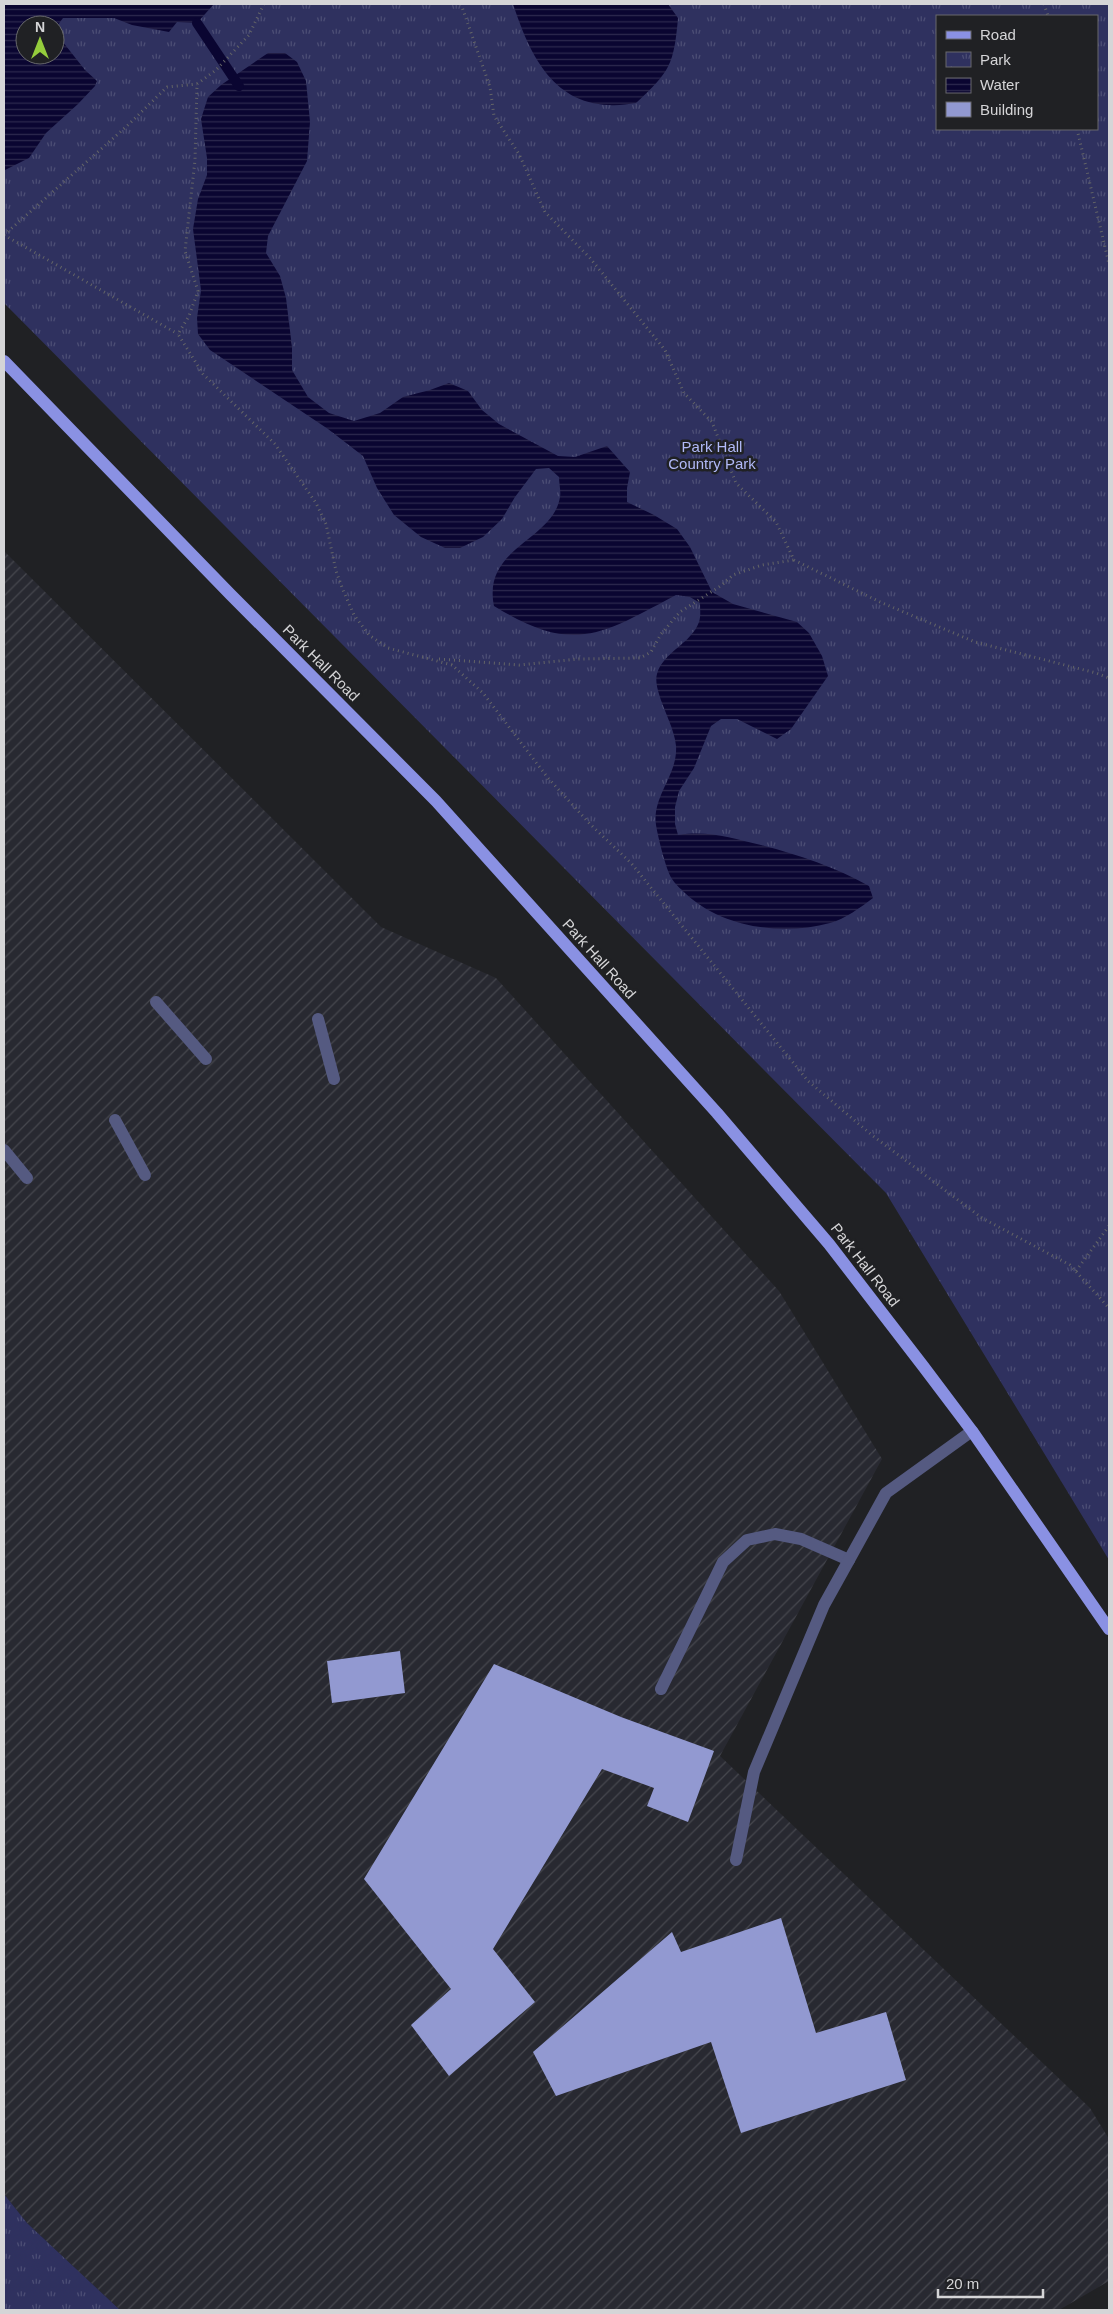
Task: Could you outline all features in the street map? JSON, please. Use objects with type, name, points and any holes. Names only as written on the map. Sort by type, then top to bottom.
[{"type":"main road","name":"Park Hall Road","points":[[4,361],[223,587],[436,801],[717,1113],[822,1237],[972,1431],[1109,1629]]},
{"type":"lane","points":[[156,1002],[206,1059]]},
{"type":"lane","points":[[318,1019],[334,1079]]},
{"type":"lane","points":[[115,1120],[145,1175]]},
{"type":"lane","points":[[4,1150],[27,1178]]},
{"type":"lane","points":[[736,1860],[754,1772],[824,1605],[886,1493],[972,1431]]},
{"type":"lane","points":[[661,1689],[723,1562],[747,1540],[775,1534],[802,1539],[849,1560]]},
{"type":"path","points":[[264,4],[249,35],[216,70],[197,84],[167,87],[127,126],[4,235],[178,334],[203,374],[275,444],[316,503],[326,524],[336,571],[343,590],[354,615],[369,635],[388,648],[436,659],[452,665],[483,693],[548,778],[590,824],[631,863],[808,1081],[873,1136],[982,1218],[1070,1265],[1109,1308]]},
{"type":"path","points":[[461,4],[490,87],[494,116],[519,154],[545,212],[590,258],[665,350],[684,393],[712,422],[736,483],[776,522],[794,560]]},
{"type":"path","points":[[178,334],[189,316],[198,291],[185,251],[195,160],[197,84]]},
{"type":"path","points":[[1077,130],[1109,264]]},
{"type":"path","points":[[436,659],[519,665],[570,659],[640,658],[650,652],[661,634],[680,612],[722,585],[733,575],[749,569],[794,560],[880,602],[975,642],[1109,678]]},
{"type":"path","points":[[1076,1271],[1109,1226]]},
{"type":"shaded area","points":[[4,551],[381,927],[496,978],[779,1291],[882,1459],[720,1756],[1090,2108],[1109,2139],[1109,2281],[1059,2310],[120,2310],[27,2223],[4,2194]]},
{"type":"green space","name":"Park Hall Country Park","points":[[4,4],[1109,4],[1109,1560],[886,1193],[4,303]]},
{"type":"green space","points":[[4,2194],[27,2223],[120,2310],[4,2310]]},
{"type":"water","points":[[4,4],[214,4],[197,23],[177,22],[169,32],[132,25],[114,18],[65,18],[65,15],[15,15],[15,65],[65,65],[65,45],[85,70],[97,81],[95,86],[78,104],[46,133],[29,158],[5,170]]},
{"type":"water","points":[[513,4],[668,4],[678,18],[672,57],[663,75],[636,103],[612,105],[589,102],[572,95],[557,85],[545,72],[527,40]]},
{"type":"water","points":[[268,53],[285,53],[297,62],[306,81],[310,122],[307,161],[268,236],[266,253],[280,276],[286,298],[292,347],[292,370],[308,397],[329,413],[354,421],[380,413],[403,397],[449,383],[468,391],[482,410],[499,424],[558,456],[575,457],[607,446],[630,472],[627,502],[677,529],[690,547],[712,592],[733,604],[797,622],[809,633],[822,656],[828,676],[791,729],[777,739],[737,719],[721,719],[711,726],[694,768],[679,791],[675,807],[675,824],[678,835],[700,833],[730,837],[789,853],[843,873],[869,886],[873,898],[858,909],[836,921],[812,927],[792,929],[753,926],[734,921],[700,905],[673,881],[660,845],[656,814],[661,795],[676,757],[676,746],[656,681],[660,666],[695,630],[700,620],[700,603],[690,597],[676,595],[606,629],[586,634],[567,635],[545,631],[521,621],[494,606],[493,586],[498,570],[508,557],[545,524],[555,512],[560,497],[559,477],[549,468],[536,469],[515,497],[502,519],[483,537],[460,548],[445,548],[421,537],[394,515],[377,488],[363,456],[328,429],[210,350],[198,334],[197,318],[201,290],[193,229],[198,199],[207,175],[207,158],[201,119],[208,97],[221,85]]},
{"type":"building","points":[[400,1651],[405,1693],[332,1703],[327,1661]]},
{"type":"building","points":[[494,1664],[621,1717],[714,1751],[688,1822],[647,1806],[654,1788],[602,1769],[493,1949],[535,2002],[449,2076],[411,2025],[451,1989],[364,1879]]},
{"type":"building","points":[[781,1918],[816,2033],[886,2012],[906,2080],[741,2133],[711,2042],[556,2096],[533,2052],[672,1932],[681,1952]]},
{"type":"waterway","points":[[197,23],[239,86]]}]
